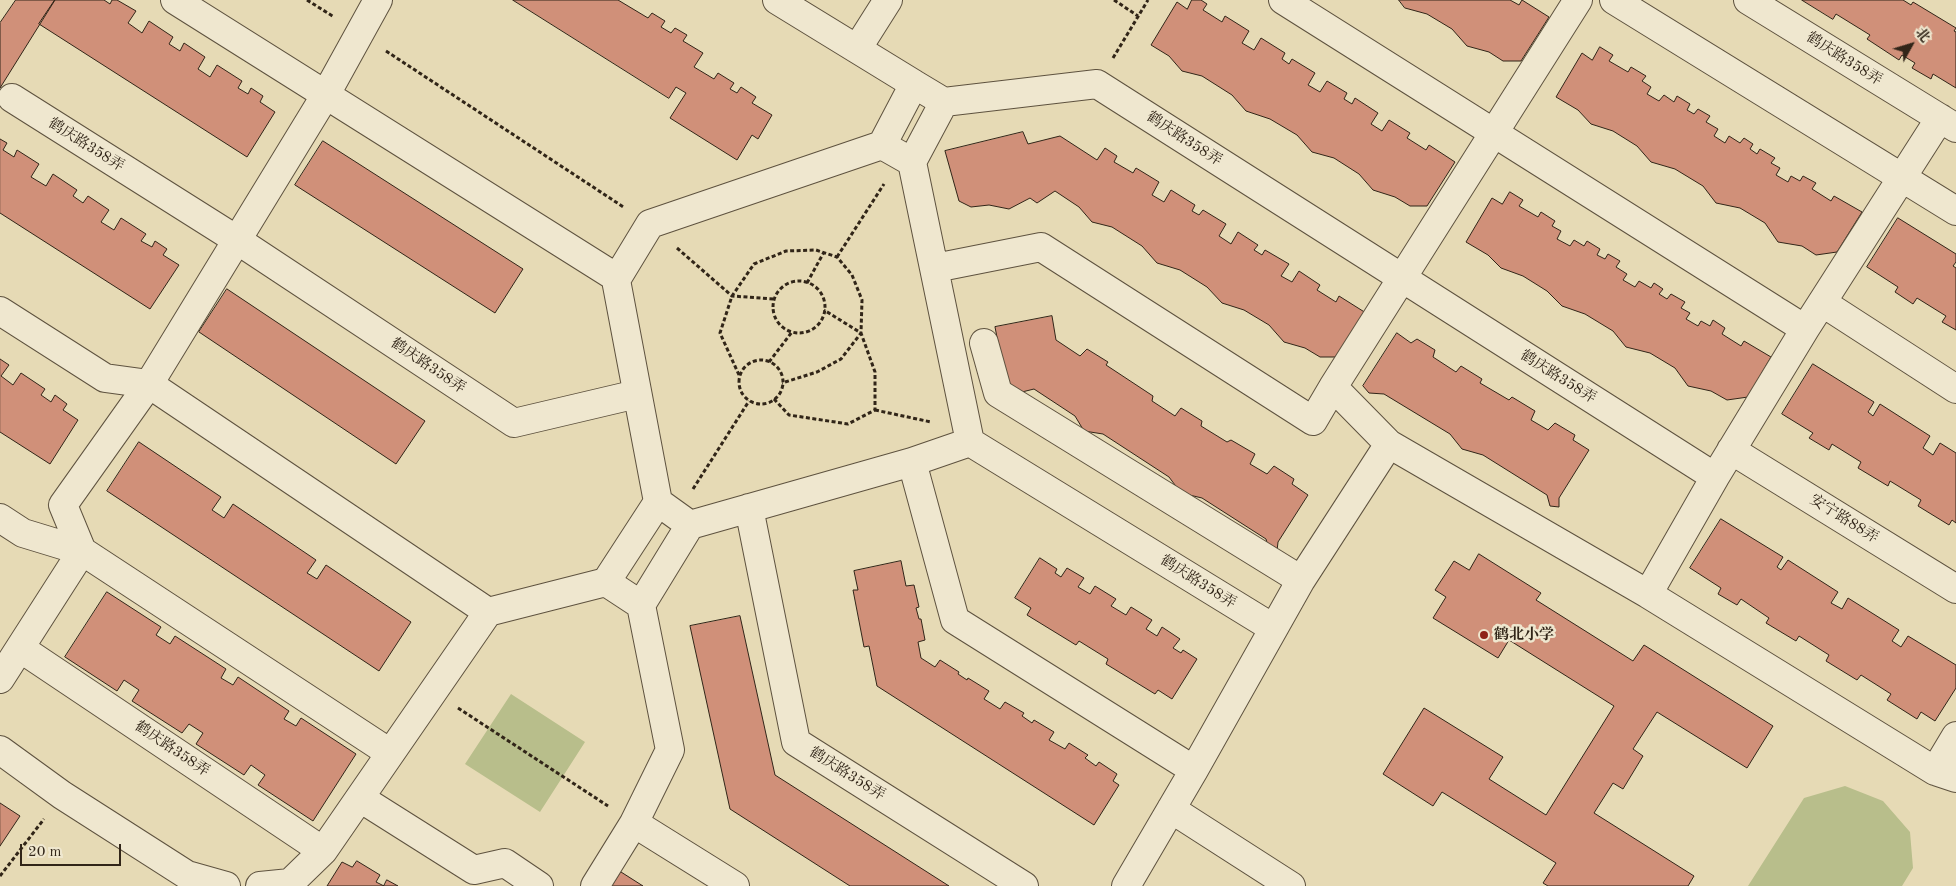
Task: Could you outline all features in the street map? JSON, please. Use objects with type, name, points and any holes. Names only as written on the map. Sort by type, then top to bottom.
[{"type":"street","points":[[175,0],[617,278]]},
{"type":"street","points":[[82,551],[63,505],[149,384],[325,96],[378,0]]},
{"type":"street","points":[[777,0],[944,102],[1097,84]]},
{"type":"street","points":[[857,49],[888,0]]},
{"type":"street","points":[[1283,0],[1804,329]]},
{"type":"street","points":[[935,268],[1041,247],[1313,421],[1401,278],[1578,0]]},
{"type":"street","points":[[1614,0],[1956,211]]},
{"type":"street","name":"鹤庆路358弄","points":[[1748,0],[1948,123]]},
{"type":"street","points":[[260,886],[290,883],[323,851],[488,612],[606,582],[675,514],[749,508],[912,462],[970,442],[935,268],[898,155],[914,84]]},
{"type":"street","name":"鹤庆路358弄","points":[[1097,84],[1715,477]]},
{"type":"street","name":"鹤庆路358弄","points":[[12,98],[237,240],[514,423],[637,394]]},
{"type":"street","points":[[595,886],[634,823],[670,750],[641,606],[675,514],[637,394],[616,280],[650,224],[898,155],[944,102]]},
{"type":"street","points":[[1648,594],[1715,477],[1804,329],[1823,303],[1902,177],[1948,123]]},
{"type":"street","points":[[1823,303],[1956,389]]},
{"type":"street","points":[[0,312],[105,378],[149,384],[488,612]]},
{"type":"street","points":[[984,343],[998,393],[1301,580]]},
{"type":"street","points":[[1333,387],[1389,444],[1648,594],[1946,774],[1956,736]]},
{"type":"street","name":"鹤庆路358弄","points":[[970,442],[1273,628]]},
{"type":"street","points":[[1126,886],[1301,580],[1389,444]]},
{"type":"street","name":"安宁路88弄","points":[[1731,450],[1956,589]]},
{"type":"street","points":[[912,462],[956,620],[1194,770]]},
{"type":"street","name":"鹤庆路358弄","points":[[749,508],[796,742],[1024,886]]},
{"type":"street","points":[[0,518],[24,533],[82,551],[390,753]]},
{"type":"street","points":[[0,679],[82,551]]},
{"type":"street","points":[[606,582],[641,606]]},
{"type":"street","name":"鹤庆路358弄","points":[[20,648],[323,851]]},
{"type":"street","points":[[0,750],[62,795],[187,875],[226,886]]},
{"type":"street","points":[[360,798],[474,870],[505,863],[539,886]]},
{"type":"street","points":[[1171,809],[1291,886]]},
{"type":"street","points":[[634,823],[735,886]]},
{"type":"path","points":[[307,0],[650,224],[732,296],[774,299]]},
{"type":"path","points":[[1114,0],[1138,16]]},
{"type":"path","points":[[1097,84],[1148,0]]},
{"type":"path","points":[[837,257],[898,155]]},
{"type":"path","points":[[739,375],[748,363],[755,360],[770,362],[779,370],[782,383],[781,389],[774,399],[762,404],[749,401],[740,389],[739,375],[720,334],[732,296],[754,264],[786,251],[816,250],[837,257],[852,275],[862,300],[861,332],[875,372],[875,410],[848,424],[789,415],[774,399]]},
{"type":"path","points":[[807,283],[824,252]]},
{"type":"path","points":[[791,282],[807,283],[820,293],[824,310],[822,319],[809,331],[792,332],[784,328],[774,315],[774,299],[778,291],[791,282]]},
{"type":"path","points":[[824,310],[861,332]]},
{"type":"path","points":[[770,362],[792,332]]},
{"type":"path","points":[[782,383],[817,372],[842,359],[861,332]]},
{"type":"path","points":[[675,514],[749,401]]},
{"type":"path","points":[[433,692],[634,823]]},
{"type":"path","points":[[0,876],[62,795]]},
{"type":"green space","points":[[511,694],[585,742],[540,812],[465,764]]},
{"type":"green space","points":[[1845,786],[1883,801],[1910,832],[1913,868],[1902,886],[1748,886],[1804,798]]},
{"type":"building","points":[[16,0],[55,0],[0,88],[0,23]]},
{"type":"building","points":[[55,0],[104,0],[110,4],[112,0],[117,0],[136,11],[128,23],[142,33],[149,21],[173,37],[169,44],[180,51],[184,43],[205,57],[198,69],[210,77],[217,65],[242,81],[238,88],[248,94],[251,88],[263,96],[260,102],[275,112],[247,157],[39,24]]},
{"type":"building","points":[[513,0],[618,0],[648,18],[652,13],[665,21],[661,27],[671,33],[675,28],[687,35],[683,41],[703,53],[694,67],[714,79],[718,73],[734,83],[730,89],[737,93],[741,87],[756,97],[752,103],[772,115],[758,139],[752,135],[737,160],[670,118],[686,93],[676,87],[669,98]]},
{"type":"building","points":[[1192,0],[1201,0],[1207,4],[1203,10],[1222,22],[1225,16],[1249,31],[1242,43],[1254,50],[1261,38],[1285,53],[1282,59],[1289,64],[1292,59],[1315,73],[1308,85],[1320,92],[1327,81],[1347,93],[1344,99],[1352,104],[1355,98],[1378,113],[1371,124],[1382,131],[1389,120],[1410,133],[1407,138],[1426,150],[1429,145],[1455,162],[1427,206],[1410,206],[1395,197],[1373,190],[1359,174],[1334,158],[1312,152],[1297,135],[1270,119],[1246,111],[1232,95],[1202,76],[1182,71],[1169,56],[1151,45],[1177,2],[1187,9]]},
{"type":"building","points":[[1399,0],[1510,0],[1519,5],[1522,0],[1549,17],[1521,61],[1503,61],[1489,52],[1467,46],[1452,29],[1427,14],[1405,8]]},
{"type":"building","points":[[1802,0],[1903,0],[1911,5],[1913,2],[1956,28],[1954,31],[1956,32],[1956,88],[1933,74],[1931,79],[1912,68],[1915,63],[1902,55],[1899,60],[1867,39],[1870,35],[1836,14],[1833,19]]},
{"type":"building","points":[[1600,47],[1613,55],[1609,61],[1628,72],[1631,67],[1646,76],[1642,81],[1651,87],[1647,94],[1659,101],[1664,95],[1674,102],[1677,96],[1690,104],[1687,110],[1694,114],[1698,109],[1710,116],[1706,122],[1718,129],[1714,136],[1725,143],[1729,136],[1740,143],[1744,138],[1753,144],[1750,149],[1757,154],[1760,149],[1775,158],[1771,163],[1780,168],[1776,175],[1788,182],[1791,176],[1800,181],[1803,176],[1816,183],[1812,189],[1831,201],[1834,196],[1862,212],[1837,252],[1816,255],[1802,246],[1778,242],[1765,223],[1740,208],[1716,203],[1703,186],[1675,169],[1651,162],[1637,146],[1613,131],[1591,124],[1578,110],[1556,97],[1582,53],[1592,60]]},
{"type":"building","points":[[1023,132],[1028,144],[1060,136],[1097,160],[1105,148],[1117,156],[1114,162],[1133,173],[1136,168],[1159,182],[1152,195],[1164,202],[1171,190],[1195,205],[1192,211],[1199,215],[1203,210],[1226,224],[1219,236],[1231,244],[1238,232],[1258,245],[1254,250],[1262,255],[1265,250],[1289,264],[1281,276],[1292,282],[1299,271],[1320,285],[1317,290],[1336,302],[1339,296],[1366,313],[1338,357],[1320,357],[1305,348],[1284,342],[1269,325],[1244,310],[1222,303],[1207,287],[1180,270],[1157,263],[1142,246],[1112,227],[1092,222],[1079,207],[1055,191],[1037,203],[1030,198],[1009,209],[989,205],[971,207],[959,201],[945,151]]},
{"type":"building","points":[[0,139],[7,143],[3,150],[14,157],[17,150],[39,164],[31,177],[46,186],[53,174],[77,190],[73,196],[83,203],[88,196],[109,210],[101,222],[114,230],[121,218],[146,234],[141,241],[152,247],[155,241],[167,249],[163,255],[179,265],[150,309],[0,213]]},
{"type":"building","points":[[323,141],[523,269],[495,313],[295,185]]},
{"type":"building","points":[[1510,192],[1523,200],[1519,206],[1538,217],[1541,212],[1555,221],[1552,226],[1561,231],[1557,239],[1570,246],[1574,240],[1584,246],[1587,241],[1600,249],[1597,255],[1605,259],[1608,254],[1620,261],[1616,267],[1627,274],[1623,280],[1635,287],[1639,281],[1651,288],[1654,283],[1663,289],[1659,294],[1667,299],[1671,294],[1685,302],[1681,308],[1690,313],[1686,319],[1698,326],[1701,321],[1710,326],[1713,320],[1725,328],[1722,334],[1741,346],[1744,341],[1771,357],[1748,397],[1727,400],[1711,391],[1688,386],[1675,368],[1650,353],[1626,347],[1613,331],[1585,314],[1562,306],[1547,291],[1523,276],[1501,268],[1488,255],[1466,242],[1492,198],[1502,204]]},
{"type":"building","points":[[1898,218],[1956,254],[1956,262],[1953,266],[1956,268],[1956,330],[1942,322],[1946,316],[1917,298],[1913,304],[1895,292],[1898,287],[1867,267]]},
{"type":"building","points":[[227,289],[425,421],[396,464],[199,332]]},
{"type":"building","points":[[1052,316],[1056,340],[1080,356],[1087,349],[1108,362],[1106,365],[1153,396],[1152,401],[1175,416],[1181,408],[1202,421],[1201,426],[1227,442],[1231,440],[1255,454],[1250,464],[1267,474],[1274,466],[1294,479],[1292,484],[1308,495],[1278,542],[1277,551],[1269,550],[1266,539],[1202,498],[1181,493],[1169,477],[1103,434],[1084,431],[1075,416],[1034,389],[1014,394],[1007,388],[995,327]]},
{"type":"building","points":[[1397,333],[1411,343],[1417,339],[1435,350],[1433,357],[1456,372],[1461,366],[1482,379],[1480,383],[1509,400],[1512,397],[1535,411],[1531,420],[1548,430],[1555,423],[1575,435],[1573,440],[1589,450],[1559,498],[1559,507],[1550,506],[1547,495],[1483,455],[1462,449],[1450,434],[1384,394],[1369,393],[1363,386]]},
{"type":"building","points":[[0,359],[9,365],[1,376],[13,385],[21,373],[45,389],[41,395],[51,402],[55,395],[67,404],[63,410],[78,420],[50,464],[0,432]]},
{"type":"building","points":[[1813,364],[1874,402],[1868,412],[1873,416],[1880,404],[1930,436],[1923,448],[1933,455],[1940,443],[1956,453],[1956,523],[1952,520],[1949,525],[1918,506],[1921,500],[1890,481],[1888,486],[1858,468],[1861,462],[1832,444],[1829,450],[1809,438],[1813,433],[1782,414]]},
{"type":"building","points":[[139,442],[221,497],[212,510],[224,518],[233,504],[316,560],[307,573],[317,579],[326,565],[411,622],[379,671],[107,491]]},
{"type":"building","points":[[1721,519],[1783,557],[1777,567],[1781,570],[1788,560],[1838,592],[1831,603],[1842,609],[1848,598],[1899,630],[1892,641],[1901,647],[1908,636],[1956,665],[1956,688],[1935,721],[1921,712],[1917,719],[1887,700],[1891,694],[1861,675],[1857,680],[1826,661],[1829,655],[1799,636],[1796,641],[1766,623],[1769,618],[1741,599],[1737,605],[1718,594],[1721,588],[1690,568]]},
{"type":"building","name":"鹤北小学","points":[[1479,554],[1541,593],[1536,600],[1633,661],[1644,645],[1773,726],[1747,768],[1657,712],[1633,749],[1643,756],[1623,789],[1613,783],[1594,813],[1694,876],[1688,886],[1548,886],[1543,883],[1556,863],[1442,792],[1433,806],[1383,774],[1424,708],[1503,757],[1489,779],[1546,815],[1614,706],[1509,640],[1498,658],[1433,618],[1446,597],[1435,590],[1454,561],[1469,570]]},
{"type":"building","points":[[1040,558],[1057,569],[1055,573],[1061,577],[1067,568],[1084,578],[1078,587],[1090,594],[1095,586],[1116,599],[1111,606],[1126,615],[1131,607],[1152,620],[1146,629],[1157,636],[1162,627],[1180,639],[1173,648],[1181,653],[1183,650],[1197,659],[1172,699],[1158,690],[1155,694],[1106,664],[1108,659],[1079,641],[1076,645],[1027,615],[1031,608],[1015,598]]},
{"type":"building","points":[[901,561],[906,586],[914,585],[919,607],[916,608],[919,619],[921,619],[925,640],[918,642],[921,658],[935,667],[940,660],[959,672],[958,674],[967,680],[968,678],[989,691],[984,699],[1000,709],[1005,702],[1024,713],[1022,716],[1032,723],[1034,720],[1054,732],[1049,740],[1065,749],[1069,743],[1088,755],[1085,758],[1096,766],[1099,762],[1117,774],[1113,781],[1119,785],[1094,825],[877,686],[869,646],[864,647],[853,590],[858,590],[854,571]]},
{"type":"building","points":[[107,592],[161,627],[156,635],[170,644],[175,636],[226,669],[221,678],[233,685],[238,677],[289,711],[284,719],[296,726],[301,718],[356,754],[313,821],[258,785],[265,775],[251,765],[244,775],[196,744],[203,733],[189,724],[182,733],[132,701],[139,690],[124,680],[117,691],[65,657]]},
{"type":"building","points":[[740,616],[775,775],[949,886],[850,886],[730,809],[690,626]]},
{"type":"building","points":[[0,803],[20,816],[0,846]]},
{"type":"building","points":[[357,861],[380,875],[376,882],[384,886],[327,886],[342,862],[352,867]]},
{"type":"building","points":[[621,872],[643,886],[612,886]]},
{"type":"building","points":[[387,880],[398,886],[384,886]]},
{"type":"place","name":"鹤北小学","points":[[1484,635]]}]
